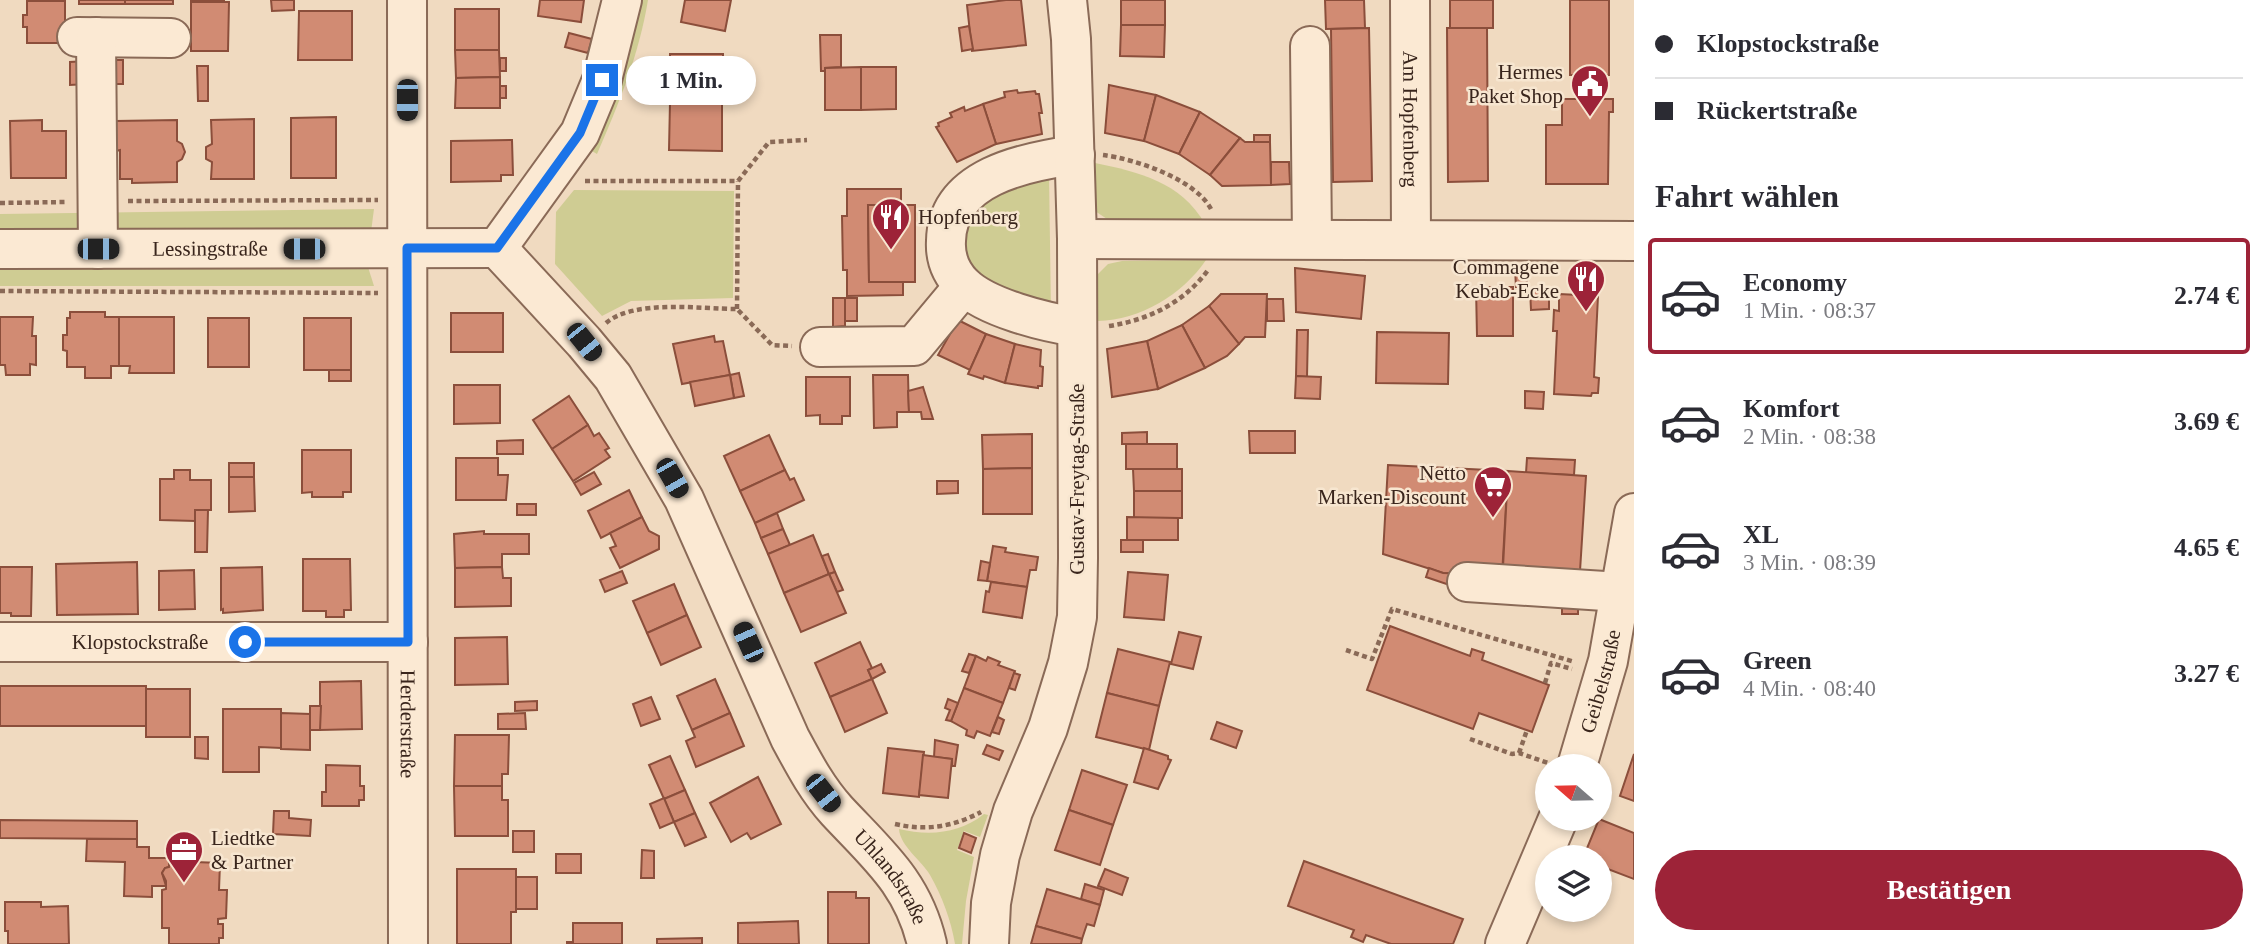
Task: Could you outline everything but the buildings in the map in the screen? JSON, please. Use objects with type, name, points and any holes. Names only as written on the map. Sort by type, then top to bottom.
[{"type":"street","name":"Herderstraße","points":[[407,0],[408,944]]},
{"type":"street","points":[[497,248],[580,133],[602,80],[622,0]]},
{"type":"street","name":"Gustav-Freytag-Straße","points":[[989,944],[991,903],[1000,855],[1013,811],[1048,728],[1068,663],[1077,617],[1052,323],[1077,239],[1071,39],[1067,0]]},
{"type":"street","name":"Am Hopfenberg","points":[[1410,0],[1411,239]]},
{"type":"street","points":[[98,249],[87,37],[171,38]]},
{"type":"street","points":[[1310,46],[1312,239]]},
{"type":"street","points":[[1052,323],[980,296],[964,286],[947,260],[946,228],[950,214],[964,195],[982,181],[1037,161],[1075,155]]},
{"type":"street","points":[[1077,239],[1634,241]]},
{"type":"street","name":"Lessingstraße","points":[[0,249],[497,248]]},
{"type":"street","name":"Uhlandstraße","points":[[497,248],[613,377],[684,499],[790,738],[810,776],[836,809],[877,850],[906,889],[922,921],[927,944]]},
{"type":"street","points":[[820,347],[914,346],[964,286]]},
{"type":"street","name":"Geibelstraße","points":[[1564,754],[1586,673],[1608,661],[1634,513]]},
{"type":"street","points":[[1468,582],[1620,592]]},
{"type":"street","name":"Klopstockstraße","points":[[0,642],[408,642]]},
{"type":"street","points":[[1505,944],[1553,831]]},
{"type":"path","points":[[737,310],[738,181],[769,142],[807,140]]},
{"type":"path","points":[[591,182],[738,181]]},
{"type":"path","points":[[0,203],[407,200]]},
{"type":"path","points":[[0,291],[407,293]]},
{"type":"path","points":[[613,316],[639,308],[737,310],[772,345],[820,347]]},
{"type":"path","points":[[1346,650],[1372,659],[1392,609],[1574,662],[1586,673]]},
{"type":"path","points":[[1545,684],[1551,663],[1586,673]]},
{"type":"path","points":[[1519,752],[1527,730]]},
{"type":"path","points":[[1470,739],[1512,754],[1519,752],[1535,757]]},
{"type":"path","points":[[897,825],[936,827],[965,820]]},
{"type":"shaded area","points":[[635,0],[648,0],[639,40],[597,154],[585,147]]},
{"type":"shaded area","points":[[1095,163],[1158,181],[1184,198],[1205,224],[1107,219],[1095,211]]},
{"type":"shaded area","points":[[1049,172],[1051,313],[969,280],[956,226],[962,210]]},
{"type":"shaded area","points":[[574,190],[734,191],[733,298],[631,301],[602,316],[555,264],[556,212]]},
{"type":"shaded area","points":[[374,209],[371,232],[0,232],[0,214]]},
{"type":"shaded area","points":[[1206,260],[1185,284],[1159,303],[1129,316],[1098,321],[1098,274],[1108,264],[1122,261]]},
{"type":"shaded area","points":[[0,266],[368,267],[374,286],[0,286]]},
{"type":"shaded area","points":[[984,814],[988,815],[980,837],[964,831],[957,850],[974,857],[962,944],[955,944],[938,891],[930,875],[903,841],[899,829],[943,832],[964,826]]},
{"type":"place","name":"Hermes Paket Shop","points":[[1590,118]]},
{"type":"place","name":"Hopfenberg","points":[[891,251]]},
{"type":"place","name":"Commagene Kebab-Ecke","points":[[1586,313]]},
{"type":"place","name":"Netto Marken-Discount","points":[[1493,519]]},
{"type":"place","name":"Liedtke & Partner","points":[[184,884]]},
{"type":"route","points":[[245,642],[408,642],[407,248],[497,248],[580,133],[602,80]]}]
